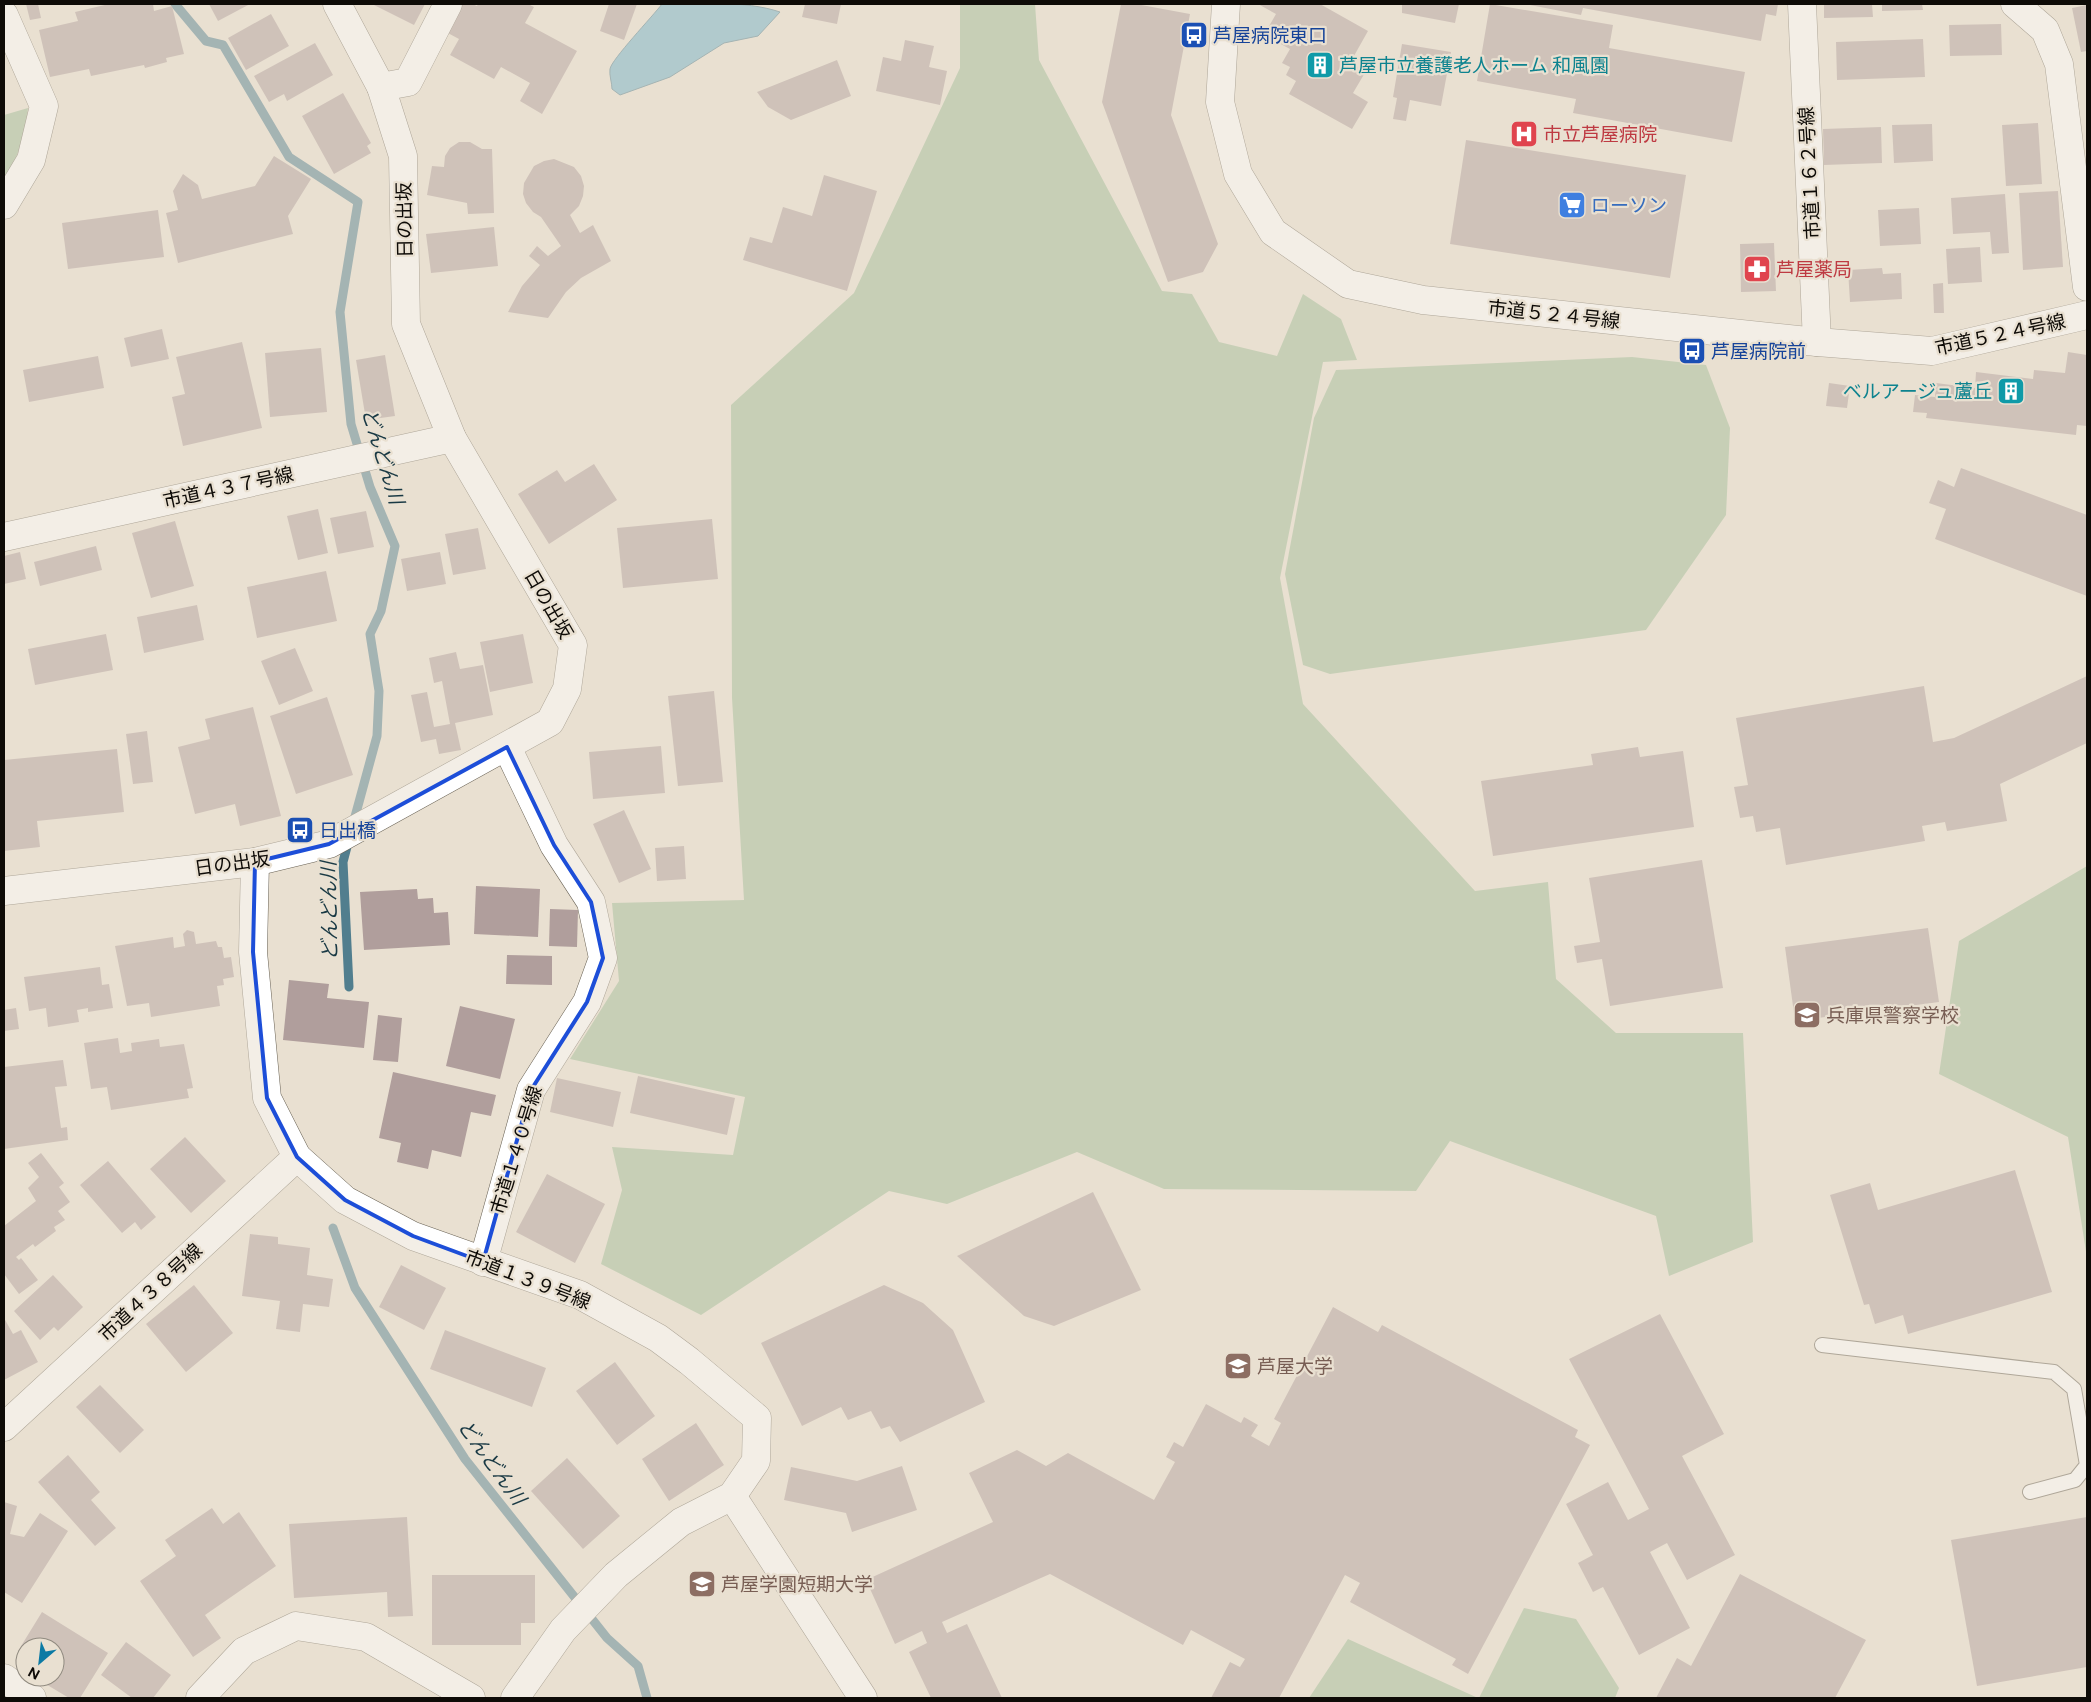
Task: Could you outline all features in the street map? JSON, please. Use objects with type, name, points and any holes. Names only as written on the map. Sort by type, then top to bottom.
[{"type":"street","name":"日の出坂","points":[[4,891],[255,862],[329,844],[550,722],[567,689],[573,645],[452,438],[406,324],[403,156],[381,87],[337,4]]},
{"type":"street","points":[[381,87],[408,82],[448,4]]},
{"type":"street","name":"市道５２４号線","points":[[1226,4],[1220,102],[1238,174],[1273,232],[1348,284],[1423,300],[1817,342],[1932,351],[2087,315]]},
{"type":"street","name":"市道１６２号線","points":[[1802,4],[1817,342]]},
{"type":"street","points":[[2015,4],[2046,30],[2059,64],[2087,288]]},
{"type":"street","points":[[4,15],[44,106],[31,160],[4,205]]},
{"type":"street","name":"市道４３７号線","points":[[4,536],[452,438]]},
{"type":"street","name":"市道１４０号線","points":[[483,1262],[531,1090],[587,1002],[603,958],[591,902],[554,844],[507,747]]},
{"type":"street","name":"市道１３９号線","points":[[255,862],[253,952],[267,1098],[297,1157],[345,1200],[413,1236],[580,1295],[658,1338],[689,1361],[757,1418],[756,1461],[732,1496],[681,1522],[616,1575],[562,1630],[516,1698]]},
{"type":"street","name":"市道４３８号線","points":[[4,1427],[297,1157]]},
{"type":"street","points":[[732,1496],[863,1698]]},
{"type":"street","points":[[200,1698],[244,1651],[296,1626],[366,1637],[471,1698]]},
{"type":"street","points":[[4,1678],[32,1698]]},
{"type":"lane","points":[[1822,1345],[2054,1372],[2074,1389],[2087,1466],[2075,1480],[2030,1492]]},
{"type":"highlighted area","points":[[507,747],[554,845],[591,902],[603,958],[587,1002],[531,1090],[483,1262],[413,1236],[345,1200],[297,1157],[267,1098],[253,952],[255,862],[329,844]]},
{"type":"green space","points":[[960,4],[1035,4],[1039,60],[1162,291],[1192,294],[1219,342],[1277,356],[1303,294],[1341,319],[1357,360],[1323,362],[1280,578],[1303,704],[1475,891],[1548,882],[1556,979],[1616,1033],[1743,1033],[1753,1242],[1669,1276],[1656,1216],[1450,1141],[1416,1191],[1164,1189],[1077,1152],[947,1204],[889,1191],[701,1315],[601,1264],[622,1190],[612,1147],[733,1155],[745,1097],[570,1059],[619,981],[612,903],[744,900],[732,698],[731,405],[854,293],[960,68]]},
{"type":"green space","points":[[28,108],[20,146],[4,182],[4,115]]},
{"type":"green space","points":[[1632,357],[1706,365],[1730,428],[1726,515],[1646,630],[1330,674],[1303,665],[1285,574],[1314,418],[1336,370]]},
{"type":"green space","points":[[2087,866],[2087,1258],[2068,1137],[1939,1074],[1959,941]]},
{"type":"green space","points":[[1524,1608],[1576,1619],[1619,1688],[1615,1698],[1479,1698]]},
{"type":"green space","points":[[1348,1639],[1478,1698],[1309,1698]]},
{"type":"water","points":[[662,4],[737,4],[780,12],[758,36],[724,43],[670,77],[620,95],[612,89],[610,69],[612,64]]},
{"type":"building","points":[[26,4],[38,4],[41,18],[30,20]]},
{"type":"building","points":[[109,4],[153,4],[154,11],[172,6],[184,54],[166,58],[167,62],[145,68],[144,65],[91,76],[89,69],[50,77],[39,30],[78,21],[75,12]]},
{"type":"building","points":[[209,4],[250,4],[218,21]]},
{"type":"building","points":[[372,4],[425,4],[414,25]]},
{"type":"building","points":[[462,4],[477,6],[478,4],[528,4],[534,7],[525,23],[577,51],[542,114],[520,101],[530,83],[501,67],[494,79],[450,55],[459,39],[446,32]]},
{"type":"building","points":[[609,4],[637,4],[624,40],[600,31]]},
{"type":"building","points":[[805,4],[841,4],[837,24],[802,17]]},
{"type":"building","points":[[1121,4],[1136,4],[1190,14],[1171,115],[1218,244],[1203,272],[1168,282],[1102,102]]},
{"type":"building","name":"芦屋市立養護老人ホーム 和風園","points":[[1258,4],[1320,4],[1368,31],[1350,63],[1366,71],[1353,93],[1368,102],[1352,129],[1289,94],[1296,81],[1286,75],[1290,67],[1282,63],[1290,49],[1264,35],[1276,14]]},
{"type":"building","points":[[1402,4],[1459,4],[1455,23],[1402,13]]},
{"type":"building","points":[[1490,4],[1613,25],[1609,48],[1745,72],[1732,142],[1573,113],[1576,99],[1477,81]]},
{"type":"building","points":[[1525,4],[1778,4],[1776,16],[1766,14],[1761,41],[1583,8],[1581,15]]},
{"type":"building","points":[[1824,4],[1872,4],[1873,17],[1824,18]]},
{"type":"building","points":[[1882,4],[1922,4],[1923,10],[1882,11]]},
{"type":"building","points":[[2087,5],[2087,51],[2081,52],[2072,8]]},
{"type":"building","points":[[271,14],[289,46],[246,70],[228,38]]},
{"type":"building","points":[[2001,24],[2002,55],[1950,56],[1949,25]]},
{"type":"building","points":[[1923,39],[1925,77],[1837,80],[1836,42]]},
{"type":"building","points":[[905,40],[934,46],[929,67],[947,71],[940,105],[876,91],[883,57],[901,61]]},
{"type":"building","points":[[315,43],[333,75],[287,101],[284,94],[269,102],[254,76]]},
{"type":"building","points":[[1402,44],[1451,52],[1441,106],[1410,100],[1406,121],[1393,119],[1397,98],[1393,97]]},
{"type":"building","points":[[837,60],[851,96],[791,120],[768,107],[757,92]]},
{"type":"building","points":[[343,93],[371,143],[367,146],[371,153],[334,174],[302,116]]},
{"type":"building","points":[[2038,123],[2042,184],[2006,186],[2002,125]]},
{"type":"building","points":[[1932,124],[1933,161],[1894,163],[1892,125]]},
{"type":"building","points":[[1881,127],[1882,163],[1824,165],[1823,129]]},
{"type":"building","points":[[1466,140],[1686,175],[1670,278],[1450,244]]},
{"type":"building","points":[[459,142],[470,142],[482,149],[492,149],[494,213],[468,214],[467,203],[427,195],[432,166],[444,167],[445,156],[450,148]]},
{"type":"building","points":[[274,156],[311,179],[288,216],[293,234],[178,263],[166,213],[178,210],[173,191],[183,174],[198,185],[202,199],[255,186]]},
{"type":"building","points":[[554,159],[574,167],[581,176],[584,186],[583,196],[579,206],[570,215],[580,233],[593,225],[611,261],[581,278],[566,292],[548,318],[508,312],[522,286],[540,265],[529,256],[537,246],[548,256],[561,246],[541,217],[533,212],[526,203],[523,194],[524,183],[534,166]]},
{"type":"building","points":[[824,175],[877,191],[847,291],[743,260],[750,237],[772,243],[783,207],[812,216]]},
{"type":"building","points":[[2058,191],[2063,267],[2023,270],[2019,193]]},
{"type":"building","points":[[2005,194],[2009,253],[1992,254],[1990,232],[1953,234],[1951,198]]},
{"type":"building","points":[[1919,208],[1921,244],[1880,246],[1878,210]]},
{"type":"building","points":[[158,210],[164,257],[68,269],[62,223]]},
{"type":"building","points":[[494,227],[498,266],[431,273],[426,234]]},
{"type":"building","points":[[1774,243],[1776,291],[1741,292],[1740,244]]},
{"type":"building","points":[[1980,247],[1982,282],[1948,284],[1946,249]]},
{"type":"building","points":[[1882,268],[1883,274],[1901,273],[1902,299],[1850,302],[1848,270]]},
{"type":"building","points":[[1943,283],[1944,313],[1934,313],[1933,284]]},
{"type":"building","points":[[162,329],[169,359],[131,367],[124,338]]},
{"type":"building","points":[[242,342],[262,428],[183,446],[172,397],[185,394],[176,357]]},
{"type":"building","points":[[321,348],[327,412],[270,417],[265,353]]},
{"type":"building","name":"ベルアージュ蘆丘","points":[[2068,352],[2087,355],[2087,426],[2077,425],[2076,435],[1926,418],[1927,413],[1913,412],[1915,395],[1935,397],[1936,383],[1975,388],[1976,372],[2033,379],[2034,370],[2065,373]]},
{"type":"building","points":[[385,355],[395,416],[366,420],[356,360]]},
{"type":"building","points":[[98,356],[104,388],[29,402],[23,370]]},
{"type":"building","points":[[1829,383],[1850,386],[1847,408],[1826,406]]},
{"type":"building","points":[[594,464],[617,500],[549,544],[518,494],[557,470],[565,482]]},
{"type":"building","points":[[1961,468],[2087,515],[2087,596],[1935,539],[1946,509],[1929,503],[1938,480],[1954,487]]},
{"type":"building","points":[[318,509],[328,553],[298,560],[287,516]]},
{"type":"building","points":[[366,511],[374,547],[338,554],[330,518]]},
{"type":"building","points":[[712,519],[718,579],[623,588],[617,528]]},
{"type":"building","points":[[175,521],[194,586],[151,598],[132,533]]},
{"type":"building","points":[[478,528],[486,569],[453,575],[445,534]]},
{"type":"building","points":[[96,546],[102,570],[40,586],[34,562]]},
{"type":"building","points":[[20,552],[26,579],[4,584],[4,556]]},
{"type":"building","points":[[440,552],[446,584],[407,591],[401,559]]},
{"type":"building","points":[[326,571],[337,621],[257,638],[247,587]]},
{"type":"building","points":[[197,605],[204,640],[144,653],[137,617]]},
{"type":"building","points":[[106,634],[113,670],[35,685],[28,649]]},
{"type":"building","points":[[523,634],[533,683],[490,692],[480,642]]},
{"type":"building","points":[[295,648],[313,691],[279,705],[261,661]]},
{"type":"building","points":[[456,652],[460,669],[483,665],[493,715],[455,723],[461,750],[439,754],[436,739],[421,742],[411,695],[427,692],[434,727],[450,724],[442,681],[434,683],[429,658]]},
{"type":"building","points":[[2087,676],[2087,743],[2000,784],[2007,821],[1947,831],[1945,822],[1922,826],[1925,841],[1786,865],[1780,828],[1756,832],[1753,816],[1740,818],[1734,787],[1748,785],[1736,718],[1924,686],[1933,742],[1954,738]]},
{"type":"building","points":[[714,691],[723,782],[678,786],[668,696]]},
{"type":"building","points":[[327,697],[353,775],[296,794],[270,716]]},
{"type":"building","points":[[253,707],[281,816],[240,826],[235,804],[195,814],[178,747],[210,739],[205,719]]},
{"type":"building","points":[[147,731],[153,782],[133,784],[126,734]]},
{"type":"building","points":[[661,746],[665,793],[593,799],[589,752]]},
{"type":"building","points":[[1638,747],[1640,757],[1683,751],[1694,827],[1493,856],[1481,781],[1593,765],[1591,754]]},
{"type":"building","points":[[117,749],[124,812],[37,821],[40,847],[4,851],[4,760]]},
{"type":"building","points":[[624,810],[651,869],[619,883],[593,824]]},
{"type":"building","points":[[684,846],[686,879],[657,881],[655,848]]},
{"type":"building","points":[[1702,860],[1723,988],[1610,1006],[1602,959],[1577,963],[1574,946],[1600,942],[1589,878]]},
{"type":"building","points":[[476,886],[540,889],[538,937],[474,934]]},
{"type":"building","points":[[417,889],[418,899],[433,898],[434,913],[448,912],[450,945],[364,950],[360,892]]},
{"type":"building","points":[[550,909],[578,910],[577,947],[549,946]]},
{"type":"building","points":[[1928,928],[1939,1002],[1795,1021],[1785,947]]},
{"type":"building","points":[[187,930],[194,932],[196,944],[216,941],[218,947],[222,947],[224,958],[231,957],[234,977],[223,979],[224,985],[217,986],[220,1006],[151,1017],[149,1003],[127,1006],[115,946],[173,937],[174,948],[185,946],[183,934]]},
{"type":"building","points":[[507,955],[552,956],[552,985],[506,984]]},
{"type":"building","points":[[100,967],[102,985],[109,984],[113,1008],[88,1012],[88,1008],[77,1010],[79,1022],[48,1027],[46,1008],[29,1011],[24,977]]},
{"type":"building","points":[[289,980],[329,984],[327,998],[369,1002],[364,1048],[283,1040]]},
{"type":"building","points":[[460,1006],[515,1019],[500,1079],[446,1066]]},
{"type":"building","points":[[16,1008],[19,1029],[4,1031],[4,1010]]},
{"type":"building","points":[[378,1015],[402,1018],[398,1062],[373,1060]]},
{"type":"building","points":[[118,1038],[120,1053],[132,1051],[131,1043],[159,1039],[160,1047],[184,1044],[193,1088],[187,1089],[189,1098],[111,1110],[107,1087],[91,1089],[84,1043]]},
{"type":"building","points":[[63,1060],[67,1086],[55,1087],[61,1128],[67,1127],[68,1140],[4,1149],[4,1067]]},
{"type":"building","points":[[393,1072],[496,1095],[491,1116],[471,1112],[461,1157],[432,1150],[428,1169],[397,1162],[401,1143],[379,1138]]},
{"type":"building","points":[[638,1076],[735,1098],[727,1135],[630,1113]]},
{"type":"building","points":[[557,1078],[621,1092],[613,1127],[550,1112]]},
{"type":"building","points":[[185,1137],[226,1181],[191,1213],[150,1169]]},
{"type":"building","points":[[41,1153],[64,1183],[59,1187],[70,1202],[58,1211],[65,1220],[54,1227],[56,1231],[35,1247],[33,1244],[16,1257],[19,1260],[21,1258],[38,1280],[19,1294],[4,1274],[4,1226],[36,1201],[28,1188],[39,1177],[28,1163]]},
{"type":"building","points":[[108,1161],[156,1217],[141,1230],[135,1222],[122,1233],[80,1185]]},
{"type":"building","points":[[2015,1170],[2052,1292],[1908,1334],[1903,1315],[1875,1324],[1869,1304],[1864,1305],[1830,1195],[1870,1183],[1878,1210]]},
{"type":"building","points":[[547,1174],[605,1204],[575,1263],[516,1232]]},
{"type":"building","points":[[1093,1192],[1141,1290],[1054,1326],[1024,1316],[957,1256]]},
{"type":"building","points":[[250,1234],[278,1237],[278,1244],[310,1248],[307,1275],[333,1279],[329,1307],[303,1304],[300,1332],[276,1329],[280,1301],[242,1296]]},
{"type":"building","points":[[401,1265],[446,1288],[424,1330],[379,1307]]},
{"type":"building","points":[[53,1275],[83,1307],[58,1331],[54,1327],[40,1340],[14,1311]]},
{"type":"building","points":[[194,1285],[233,1333],[186,1372],[146,1324]]},
{"type":"building","points":[[884,1285],[923,1303],[953,1330],[985,1402],[900,1442],[890,1426],[881,1429],[871,1411],[848,1420],[841,1407],[802,1426],[761,1343]]},
{"type":"building","points":[[1333,1307],[1378,1332],[1382,1325],[1578,1430],[1575,1437],[1590,1445],[1468,1674],[1452,1665],[1456,1659],[1350,1602],[1360,1583],[1345,1575],[1279,1698],[1211,1698],[1230,1662],[1240,1667],[1245,1659],[1191,1630],[1183,1645],[1050,1574],[942,1622],[947,1633],[967,1624],[1002,1698],[931,1698],[909,1652],[927,1643],[922,1631],[895,1644],[866,1580],[993,1522],[969,1473],[1017,1450],[1046,1466],[1068,1453],[1154,1500],[1175,1462],[1166,1457],[1174,1442],[1183,1447],[1206,1404],[1241,1423],[1244,1417],[1258,1425],[1251,1436],[1269,1446],[1281,1423],[1274,1419]]},
{"type":"building","points":[[1660,1314],[1724,1434],[1682,1456],[1735,1555],[1687,1580],[1667,1543],[1650,1552],[1690,1628],[1639,1655],[1603,1587],[1593,1592],[1578,1563],[1593,1555],[1566,1504],[1608,1482],[1628,1520],[1649,1509],[1569,1359]]},
{"type":"building","points":[[4,1318],[13,1334],[21,1330],[38,1362],[4,1380]]},
{"type":"building","points":[[445,1330],[546,1368],[532,1407],[430,1369]]},
{"type":"building","points":[[615,1362],[655,1416],[617,1445],[576,1391]]},
{"type":"building","points":[[100,1385],[144,1430],[120,1453],[76,1407]]},
{"type":"building","points":[[696,1423],[724,1465],[669,1501],[642,1459]]},
{"type":"building","points":[[68,1455],[100,1492],[91,1500],[116,1528],[95,1546],[38,1482]]},
{"type":"building","points":[[567,1458],[620,1516],[583,1549],[531,1491]]},
{"type":"building","points":[[902,1466],[917,1510],[852,1532],[846,1513],[784,1500],[791,1467],[857,1481]]},
{"type":"building","points":[[4,1502],[17,1506],[10,1534],[24,1537],[40,1513],[68,1531],[22,1603],[4,1592]]},
{"type":"building","points":[[212,1508],[223,1524],[239,1512],[276,1566],[205,1615],[221,1638],[193,1657],[140,1581],[176,1556],[165,1540]]},
{"type":"building","points":[[407,1517],[413,1616],[388,1617],[387,1592],[294,1598],[289,1524]]},
{"type":"building","points":[[2087,1517],[2087,1667],[1977,1686],[1951,1540]]},
{"type":"building","points":[[1740,1574],[1866,1640],[1835,1698],[1656,1698],[1677,1658],[1691,1666]]},
{"type":"building","points":[[432,1575],[535,1575],[535,1623],[521,1623],[521,1645],[432,1645]]},
{"type":"building","points":[[42,1612],[108,1653],[80,1698],[69,1698],[51,1687],[65,1687],[65,1637],[27,1637]]},
{"type":"building","points":[[126,1642],[171,1675],[153,1698],[132,1698],[101,1675]]},
{"type":"waterway","name":"どんどん川","points":[[175,4],[206,41],[223,45],[289,157],[358,202],[340,312],[351,424],[370,487],[395,546],[381,611],[370,634],[379,691],[377,736],[353,824]]},
{"type":"waterway","name":"どんどん川","points":[[349,839],[343,862],[349,987]]},
{"type":"waterway","name":"どんどん川","points":[[333,1228],[355,1288],[465,1459],[607,1638],[638,1666],[647,1698]]},
{"type":"place","name":"芦屋病院東口","points":[[1194,35]]},
{"type":"place","name":"芦屋市立養護老人ホーム 和風園","points":[[1320,65]]},
{"type":"place","name":"市立芦屋病院","points":[[1524,134]]},
{"type":"place","name":"ローソン","points":[[1572,205]]},
{"type":"place","name":"芦屋薬局","points":[[1757,269]]},
{"type":"place","name":"芦屋病院前","points":[[1692,351]]},
{"type":"place","name":"ベルアージュ蘆丘","points":[[2011,391]]},
{"type":"place","name":"日出橋","points":[[300,830]]},
{"type":"place","name":"兵庫県警察学校","points":[[1807,1015]]},
{"type":"place","name":"芦屋大学","points":[[1238,1366]]},
{"type":"place","name":"芦屋学園短期大学","points":[[702,1584]]}]
